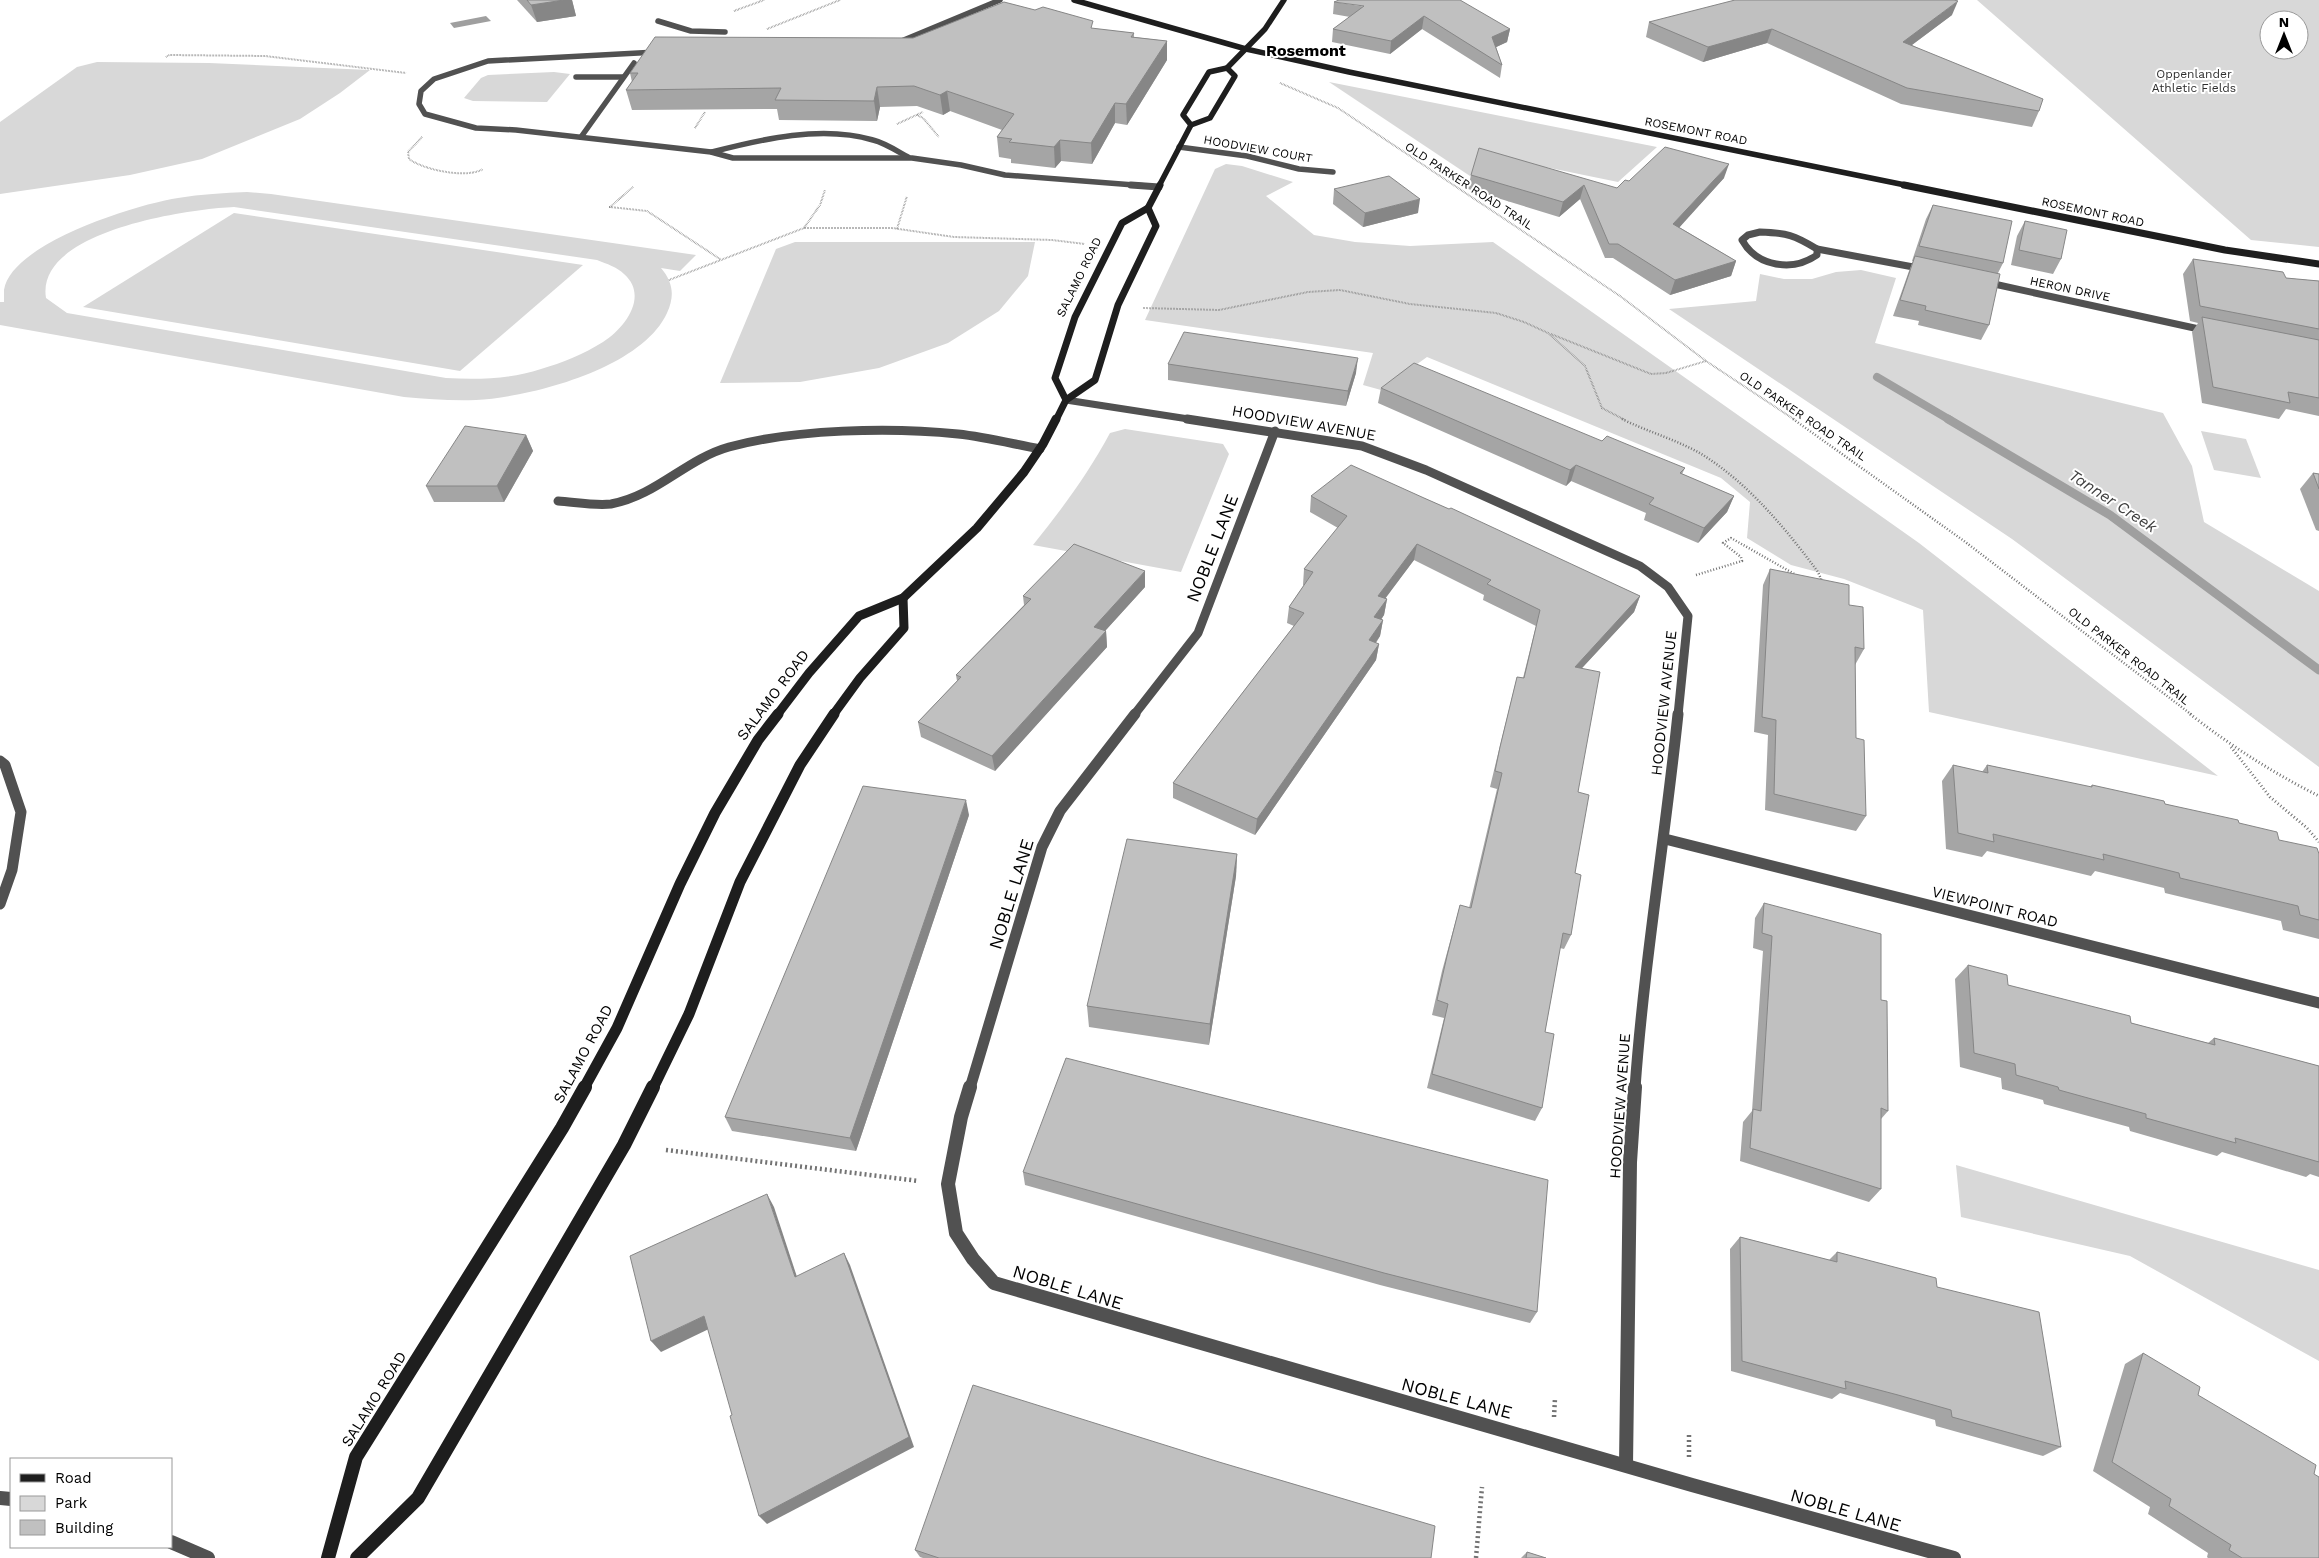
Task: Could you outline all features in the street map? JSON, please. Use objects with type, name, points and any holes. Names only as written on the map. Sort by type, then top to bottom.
[{"type":"main road","name":"ROSEMONT ROAD","points":[[1074,0],[1246,49],[1386,80],[2225,250],[2319,264]]},
{"type":"main road","points":[[1191,125],[1183,115],[1199,85],[1209,72],[1227,68],[1246,49],[1265,29],[1284,0]]},
{"type":"main road","points":[[1148,208],[1191,125],[1210,118],[1235,76],[1227,68]]},
{"type":"main road","name":"SALAMO ROAD","points":[[328,1558],[356,1457],[557,1136],[587,1084],[632,996],[680,884],[734,778],[758,740],[831,646],[859,616],[903,598],[983,522],[1024,472],[1040,449],[1066,400],[1095,380],[1118,305],[1156,226],[1148,208],[1122,223],[1075,317],[1055,378],[1066,400]]},
{"type":"main road","points":[[357,1558],[418,1498],[624,1145],[689,1014],[740,882],[770,819],[800,765],[836,711],[860,678],[904,628],[903,598]]},
{"type":"street","points":[[894,43],[1000,0]]},
{"type":"street","points":[[658,21],[691,31],[725,32]]},
{"type":"street","points":[[661,52],[488,61],[436,78],[421,91],[419,104],[425,114],[476,128],[516,130],[711,152],[733,158],[912,158],[961,165],[1005,175],[1159,187]]},
{"type":"street","points":[[581,137],[634,63]]},
{"type":"street","points":[[576,77],[624,77]]},
{"type":"street","points":[[711,152],[762,138],[841,134],[874,140],[912,158]]},
{"type":"street","name":"HOODVIEW COURT","points":[[1179,147],[1247,156],[1299,169],[1333,172]]},
{"type":"street","points":[[1817,249],[1817,255],[1814,258],[1795,264],[1782,264],[1754,256],[1745,248],[1742,240],[1748,235],[1760,232],[1784,233],[1796,236],[1817,249],[1931,270]]},
{"type":"street","name":"HERON DRIVE","points":[[1974,280],[2212,332]]},
{"type":"street","name":"HOODVIEW AVENUE","points":[[1066,400],[1362,446],[1426,470],[1640,566],[1654,574],[1678,595],[1688,616],[1665,839],[1640,1023],[1630,1162],[1626,1465]]},
{"type":"street","points":[[558,501],[609,504],[633,498],[663,483],[698,460],[729,447],[786,436],[882,430],[959,434],[1040,449]]},
{"type":"street","name":"NOBLE LANE","points":[[1275,431],[1198,634],[1060,810],[1042,846],[961,1117],[948,1184],[956,1233],[973,1259],[994,1283],[1954,1558]]},
{"type":"street","points":[[0,761],[5,765],[21,812],[12,870],[0,904]]},
{"type":"street","name":"VIEWPOINT ROAD","points":[[1665,839],[2319,1003]]},
{"type":"street","points":[[172,1542],[208,1558]]},
{"type":"path","points":[[767,29],[840,0]]},
{"type":"path","points":[[785,18],[789,20]]},
{"type":"path","points":[[166,57],[169,55],[265,56],[372,68],[436,78]]},
{"type":"path","name":"OLD PARKER ROAD TRAIL","points":[[1274,80],[1338,108],[1620,296],[1706,361],[1821,437],[1964,541],[2229,744],[2279,776],[2319,796]]},
{"type":"path","points":[[891,126],[923,112]]},
{"type":"path","points":[[917,115],[923,118],[940,138]]},
{"type":"path","points":[[427,134],[414,143],[408,152],[409,159],[417,166],[452,172],[481,171],[483,169]]},
{"type":"path","points":[[633,187],[610,207],[647,211],[720,260]]},
{"type":"path","points":[[804,228],[820,205],[825,190]]},
{"type":"path","points":[[897,229],[907,196]]},
{"type":"path","points":[[669,280],[804,228],[897,229],[954,237],[1052,240],[1088,244]]},
{"type":"path","points":[[1118,305],[1219,310],[1308,292],[1340,290],[1410,304],[1496,313],[1524,322],[1651,374],[1666,373],[1706,361]]},
{"type":"path","points":[[1548,333],[1585,366],[1602,408],[1638,427],[1702,455],[1733,478],[1785,528],[1818,572],[1821,579],[1816,582]]},
{"type":"path","points":[[1696,575],[1742,561],[1741,557],[1723,543],[1731,538],[1800,578]]},
{"type":"path","points":[[2229,744],[2270,797],[2306,828],[2319,842]]},
{"type":"path","points":[[666,1150],[919,1181]]},
{"type":"path","points":[[1476,1558],[1482,1487]]},
{"type":"green space","name":"Oppenlander Athletic Fields","points":[[1977,0],[2319,0],[2319,247],[2251,240]]},
{"type":"green space","points":[[97,62],[209,63],[370,70],[340,93],[300,119],[202,159],[130,175],[0,194],[0,122],[77,67]]},
{"type":"green space","points":[[554,72],[570,74],[547,102],[473,101],[464,98],[481,78],[488,75]]},
{"type":"green space","points":[[1329,82],[1657,147],[1618,182],[1545,167],[1509,202]]},
{"type":"green space","points":[[1226,164],[1242,166],[1293,182],[1266,196],[1314,235],[1355,242],[1410,246],[1493,242],[1919,543],[2218,776],[1929,712],[1923,610],[1844,579],[1791,565],[1747,538],[1750,502],[1721,478],[1427,357],[1381,390],[1363,385],[1373,353],[1145,320],[1215,169]]},
{"type":"green space","points":[[247,192],[696,255],[680,271],[661,268],[672,289],[670,307],[654,332],[634,349],[610,364],[583,376],[554,386],[499,398],[449,400],[404,397],[0,325],[0,302],[4,302],[4,290],[12,273],[29,257],[52,242],[107,217],[135,208],[178,198]],"holes":[[[234,207],[597,260],[612,266],[624,274],[631,283],[634,292],[631,311],[619,329],[603,342],[565,361],[518,375],[494,378],[446,378],[67,313],[46,298],[49,275],[64,256],[89,240],[119,228],[151,219]]]},
{"type":"green space","points":[[234,213],[583,265],[460,371],[83,307]]},
{"type":"green space","points":[[795,242],[1035,242],[1028,276],[999,311],[948,343],[879,368],[800,382],[720,383],[776,249]]},
{"type":"green space","points":[[1861,270],[1896,278],[1875,343],[2163,413],[2192,466],[2204,522],[2319,591],[2319,767],[2012,539],[1669,309],[1756,301],[1760,274],[1784,279],[1812,279],[1836,272]]},
{"type":"green space","points":[[1125,429],[1223,444],[1229,454],[1181,572],[1033,545],[1074,491],[1110,433]]},
{"type":"green space","points":[[2201,431],[2246,439],[2261,478],[2214,470]]},
{"type":"green space","points":[[1956,1165],[2319,1270],[2319,1361],[2130,1256],[1961,1217]]},
{"type":"shaded area","points":[[486,16],[491,21],[454,28],[450,23]]},
{"type":"building","points":[[527,0],[564,0],[531,5]]},
{"type":"building","points":[[1339,0],[1460,0],[1510,29],[1492,37],[1502,65],[1424,16],[1391,41],[1333,29],[1364,6],[1334,2]]},
{"type":"building","points":[[1735,0],[1958,1],[1903,42],[2043,99],[2039,111],[1907,88],[1772,29],[1708,47],[1649,22]]},
{"type":"building","points":[[1004,2],[1035,10],[1043,7],[1093,21],[1091,28],[1134,33],[1131,37],[1167,41],[1126,104],[1115,103],[1091,143],[1060,140],[1054,147],[1009,142],[1012,139],[997,137],[1014,114],[947,91],[940,95],[914,86],[877,87],[874,101],[775,100],[781,88],[626,90],[638,73],[630,73],[655,37],[913,38]]},
{"type":"building","points":[[1665,147],[1729,164],[1673,224],[1736,261],[1675,280],[1618,244],[1609,244],[1584,185],[1563,202],[1471,175],[1479,148],[1617,188],[1625,180],[1629,181]]},
{"type":"building","points":[[1389,176],[1420,199],[1365,213],[1334,189]]},
{"type":"building","points":[[1933,205],[2012,221],[2003,263],[1919,246]]},
{"type":"building","points":[[2025,221],[2067,230],[2061,259],[2019,250]]},
{"type":"building","points":[[1915,256],[2000,274],[1989,325],[1925,310],[1926,306],[1900,300]]},
{"type":"building","points":[[2193,259],[2283,272],[2286,278],[2319,281],[2319,329],[2200,306]]},
{"type":"building","points":[[2202,317],[2319,340],[2319,398],[2288,392],[2290,403],[2213,387]]},
{"type":"building","points":[[1184,332],[1358,358],[1348,391],[1168,364]]},
{"type":"building","points":[[1414,363],[1602,441],[1607,436],[1685,468],[1680,473],[1734,496],[1704,528],[1649,504],[1654,498],[1576,465],[1570,470],[1381,388]]},
{"type":"building","points":[[465,426],[526,435],[497,486],[426,486]]},
{"type":"building","points":[[1351,465],[1449,509],[1451,508],[1640,596],[1575,667],[1600,672],[1578,792],[1589,795],[1575,873],[1581,875],[1571,935],[1563,933],[1545,1032],[1554,1034],[1542,1108],[1432,1074],[1448,1004],[1437,1000],[1447,956],[1460,905],[1471,908],[1502,773],[1495,771],[1500,747],[1517,677],[1524,678],[1540,610],[1487,584],[1491,580],[1417,544],[1378,596],[1387,599],[1374,617],[1383,620],[1369,640],[1379,644],[1257,819],[1173,783],[1304,613],[1289,607],[1313,572],[1304,569],[1347,516],[1311,496]]},
{"type":"building","points":[[2313,473],[2319,474],[2319,489]]},
{"type":"building","points":[[1074,544],[1145,571],[1094,627],[1106,631],[992,756],[918,722],[961,677],[956,675],[1031,599],[1023,596]]},
{"type":"building","points":[[1770,569],[1849,585],[1849,605],[1863,607],[1864,649],[1855,647],[1856,738],[1864,740],[1866,816],[1774,794],[1776,720],[1762,717]]},
{"type":"building","points":[[1953,765],[1988,773],[1987,765],[2164,801],[2165,804],[2238,820],[2239,823],[2277,832],[2279,840],[2317,848],[2319,854],[2319,920],[2300,915],[2298,906],[2180,878],[2179,873],[2103,854],[2104,860],[1993,834],[1994,842],[1958,833]]},
{"type":"building","points":[[863,786],[966,800],[850,1138],[725,1117]]},
{"type":"building","points":[[1127,839],[1237,854],[1210,1024],[1087,1006]]},
{"type":"building","points":[[1764,903],[1881,934],[1881,1000],[1887,1001],[1888,1111],[1881,1108],[1881,1189],[1750,1148],[1753,1109],[1761,1111],[1772,936],[1762,933]]},
{"type":"building","points":[[1968,965],[2007,975],[2008,985],[2130,1016],[2131,1023],[2215,1045],[2214,1038],[2319,1066],[2319,1162],[2235,1138],[2236,1143],[2146,1118],[2146,1114],[2059,1090],[2058,1087],[2016,1075],[2015,1064],[1974,1053]]},
{"type":"building","points":[[1066,1058],[1548,1180],[1537,1312],[1384,1273],[1023,1172]]},
{"type":"building","points":[[767,1194],[795,1277],[844,1253],[909,1437],[759,1516],[704,1316],[651,1341],[630,1256]]},
{"type":"building","points":[[1740,1237],[1837,1262],[1837,1252],[1936,1278],[1937,1287],[2039,1312],[2061,1447],[1952,1417],[1951,1410],[1898,1395],[1845,1381],[1846,1389],[1742,1361]]},
{"type":"building","points":[[2143,1353],[2200,1387],[2198,1395],[2316,1465],[2314,1474],[2319,1477],[2319,1558],[2242,1558],[2229,1550],[2231,1545],[2169,1506],[2171,1499],[2112,1462]]},
{"type":"building","points":[[973,1385],[1219,1462],[1435,1526],[1431,1558],[939,1558],[915,1550]]},
{"type":"building","points":[[1527,1552],[1546,1558],[1526,1558]]},
{"type":"waterway","name":"Tanner Creek","points":[[1877,377],[1950,420]]},
{"type":"waterway","name":"Tanner Creek","points":[[1948,419],[2110,515],[2319,670]]},
{"type":"district","name":"Rosemont","points":[[1306,50]]}]
